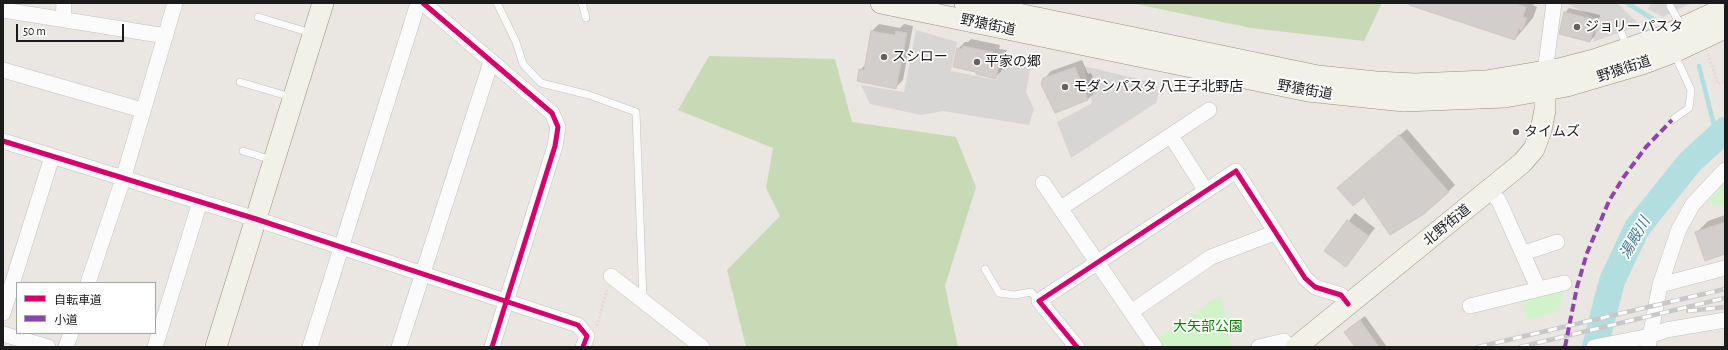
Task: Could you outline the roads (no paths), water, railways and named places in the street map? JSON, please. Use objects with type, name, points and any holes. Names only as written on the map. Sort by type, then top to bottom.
[{"type":"main road","points":[[216,347],[323,3]]},
{"type":"main road","name":"野猿街道","points":[[881,3],[1276,85],[1338,96],[1404,101],[1436,101],[1506,97],[1594,60],[1625,40],[1683,28],[1718,12]]},
{"type":"main road","name":"野猿街道","points":[[965,3],[1318,76],[1414,84],[1467,83],[1506,79],[1545,81],[1612,74],[1674,52],[1718,12]]},
{"type":"main road","name":"北野街道","points":[[1296,347],[1490,191],[1522,163],[1534,149],[1543,122],[1545,81]]},
{"type":"street","points":[[63,20],[64,3]]},
{"type":"street","points":[[310,347],[418,3]]},
{"type":"street","points":[[423,3],[552,113],[558,127],[555,146],[492,347]]},
{"type":"street","points":[[1545,81],[1554,3]]},
{"type":"street","points":[[88,282],[123,179],[142,110],[177,6]]},
{"type":"street","points":[[3,10],[166,36]]},
{"type":"street","points":[[399,347],[491,62]]},
{"type":"street","points":[[3,70],[142,110]]},
{"type":"street","points":[[1061,208],[1209,110]]},
{"type":"street","points":[[1171,136],[1206,191]]},
{"type":"street","points":[[3,141],[200,202],[578,324],[587,336],[583,347]]},
{"type":"street","points":[[3,313],[52,157]]},
{"type":"street","points":[[1649,341],[1660,285],[1679,229],[1693,204],[1725,170]]},
{"type":"street","points":[[1077,347],[1039,301],[1236,171],[1274,233],[1305,278],[1315,287],[1341,295],[1348,304]]},
{"type":"street","points":[[1044,183],[1155,347]]},
{"type":"street","points":[[1490,191],[1499,201],[1524,253],[1538,288]]},
{"type":"street","points":[[155,347],[200,202]]},
{"type":"street","points":[[1131,312],[1211,258],[1274,233]]},
{"type":"street","points":[[1524,253],[1557,242]]},
{"type":"street","points":[[1660,285],[1725,268]]},
{"type":"street","points":[[611,276],[702,347]]},
{"type":"street","points":[[1470,306],[1538,288],[1564,283]]},
{"type":"street","points":[[1594,347],[1635,340],[1649,341],[1666,330],[1725,320]]},
{"type":"street","points":[[3,334],[48,347]]},
{"type":"street","points":[[66,347],[70,334]]},
{"type":"street","points":[[1259,347],[1284,341],[1289,347]]},
{"type":"lane","points":[[497,3],[516,42],[523,64],[541,83],[589,95],[636,112],[643,300]]},
{"type":"lane","points":[[582,3],[586,18]]},
{"type":"lane","points":[[1670,6],[1683,28]]},
{"type":"lane","points":[[258,17],[313,34]]},
{"type":"lane","points":[[1672,120],[1689,108],[1691,90],[1674,52]]},
{"type":"lane","points":[[240,82],[294,98]]},
{"type":"lane","points":[[243,151],[274,160]]},
{"type":"lane","points":[[985,269],[999,293],[1015,294],[1031,292],[1039,301]]},
{"type":"waterway","points":[[1627,3],[1653,19]]},
{"type":"waterway","points":[[1699,66],[1717,137]]},
{"type":"waterway","name":"湯殿川","points":[[1595,347],[1612,281],[1637,228],[1690,162],[1725,130]]},
{"type":"railway","points":[[1478,347],[1725,289]]},
{"type":"railway","points":[[1520,347],[1725,298]]},
{"type":"railway","points":[[1688,311],[1725,307]]},
{"type":"place","name":"ジョリーパスタ","points":[[1577,27]]},
{"type":"place","name":"スシロー","points":[[884,57]]},
{"type":"place","name":"平家の郷","points":[[977,62]]},
{"type":"place","name":"モダンパスタ 八王子北野店","points":[[1065,87]]},
{"type":"place","name":"タイムズ","points":[[1516,132]]},
{"type":"park label","name":"大矢部公園","points":[[1208,327]]}]
